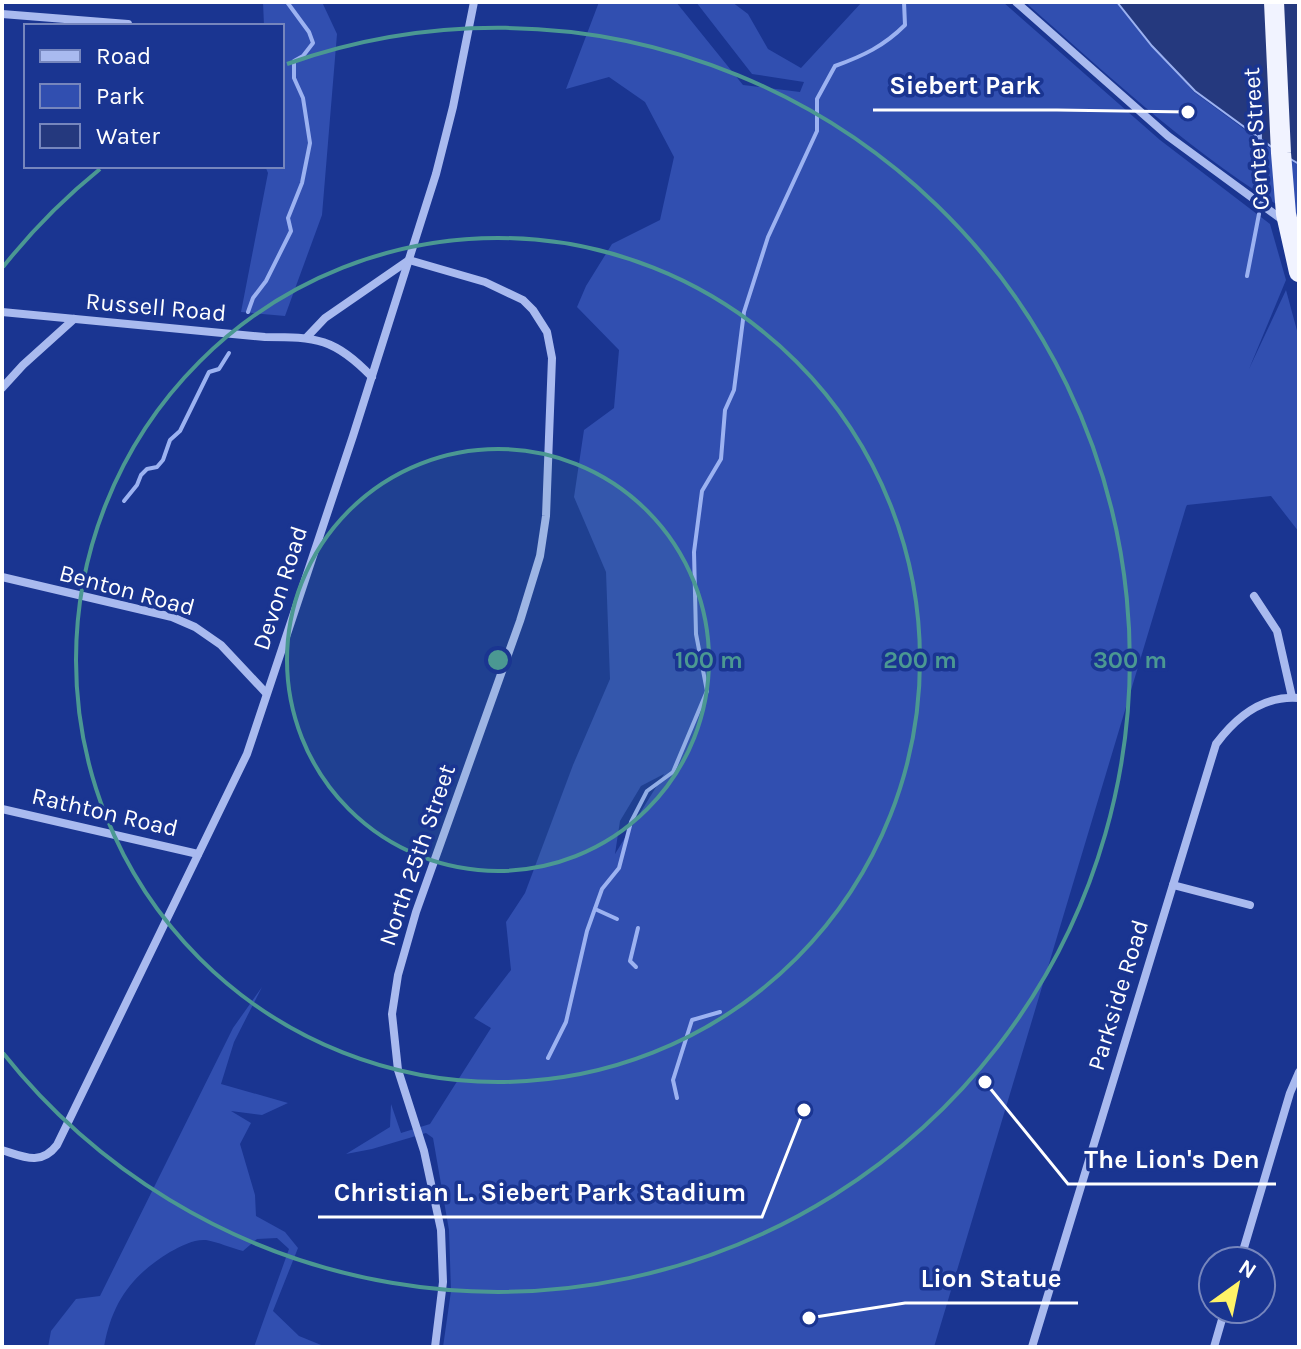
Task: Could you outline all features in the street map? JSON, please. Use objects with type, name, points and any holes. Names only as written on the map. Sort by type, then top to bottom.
[{"type":"main road","name":"Center Street","points":[[1274,2],[1286,214],[1299,272]]},
{"type":"street","name":"Devon Road","points":[[2,1150],[31,1158],[46,1157],[57,1145],[247,754],[436,174],[474,2]]},
{"type":"street","points":[[1016,2],[1168,136],[1259,205],[1299,230]]},
{"type":"street","points":[[2,14],[128,24]]},
{"type":"street","points":[[307,337],[325,318],[409,260]]},
{"type":"street","name":"North 25th Street","points":[[409,260],[485,282],[523,300],[547,332],[552,358],[546,516],[540,556],[520,621],[416,912],[398,975],[392,1014],[398,1070],[424,1151],[441,1230],[443,1282],[435,1347]]},
{"type":"street","name":"Russell Road","points":[[2,312],[265,337],[307,337],[343,352],[372,377]]},
{"type":"street","points":[[2,388],[74,319]]},
{"type":"street","name":"Benton Road","points":[[2,577],[184,622],[221,645],[266,693]]},
{"type":"street","points":[[1254,596],[1277,631],[1296,698]]},
{"type":"street","name":"Parkside Road","points":[[1032,1347],[1216,744],[1250,709],[1296,698]]},
{"type":"street","name":"Rathton Road","points":[[2,809],[198,854]]},
{"type":"street","points":[[1173,885],[1250,905]]},
{"type":"street","points":[[1245,1245],[1299,1072]]},
{"type":"street","points":[[1214,1347],[1220,1325]]},
{"type":"green space","points":[[263,2],[322,2],[337,34],[322,215],[285,316],[241,312],[268,173],[266,168],[284,168],[284,24],[264,24]]},
{"type":"green space","points":[[599,2],[676,2],[743,85],[800,92],[804,82],[752,74],[696,2],[732,2],[748,14],[768,49],[801,68],[862,2],[1003,2],[1160,140],[1270,224],[1286,280],[1249,369],[1286,290],[1299,338],[1299,532],[1271,496],[1186,507],[934,1347],[443,1347],[451,1291],[449,1230],[433,1138],[426,1133],[346,1154],[390,1127],[391,1104],[401,1133],[430,1124],[491,1028],[474,1018],[511,970],[506,922],[525,893],[573,765],[610,679],[606,572],[574,497],[584,430],[614,408],[619,350],[577,307],[612,244],[660,220],[674,157],[645,102],[609,77],[566,89]],"holes":[[[664,774],[615,854],[620,821],[641,786]]]},
{"type":"green space","points":[[1025,2],[1116,2],[1194,92],[1281,156],[1299,165],[1299,218],[1226,171],[1191,144]]},
{"type":"green space","points":[[262,987],[234,1042],[221,1084],[288,1103],[262,1115],[231,1111],[251,1123],[240,1144],[255,1195],[256,1216],[285,1232],[298,1248],[273,1311],[299,1336],[326,1347],[254,1347],[289,1249],[277,1238],[257,1239],[243,1251],[206,1240],[183,1245],[145,1270],[126,1291],[112,1316],[104,1347],[48,1347],[51,1331],[76,1299],[100,1296],[233,1028]]},
{"type":"water","points":[[1117,2],[1270,2],[1280,153],[1195,91],[1152,46]]},
{"type":"water","points":[[1274,2],[1299,2],[1299,164],[1282,154]]},
{"type":"waterway","points":[[248,312],[291,231],[288,218],[302,183],[310,143],[303,98],[294,78],[294,61],[303,56],[313,43],[309,32],[287,2]]},
{"type":"waterway","points":[[548,1058],[566,1022],[587,931],[602,889],[619,868],[631,822],[647,791],[673,772],[707,691],[696,634],[694,552],[702,491],[721,459],[725,410],[734,390],[744,312],[768,237],[817,131],[817,99],[835,66],[873,50],[905,25],[904,2]]},
{"type":"waterway","points":[[1259,195],[1260,133]]},
{"type":"waterway","points":[[1247,276],[1259,214]]},
{"type":"waterway","points":[[124,501],[141,475],[147,469],[157,467],[163,460],[170,440],[180,431],[209,372],[219,369],[229,353]]},
{"type":"waterway","points":[[595,909],[617,919]]},
{"type":"waterway","points":[[636,967],[630,961],[638,928]]},
{"type":"waterway","points":[[677,1098],[673,1080],[692,1020],[720,1012]]},
{"type":"place","name":"Siebert Park","points":[[1188,112]]},
{"type":"place","name":"The Lion's Den","points":[[985,1082]]},
{"type":"place","name":"Christian L. Siebert Park Stadium","points":[[804,1110]]},
{"type":"place","name":"Lion Statue","points":[[809,1318]]}]
